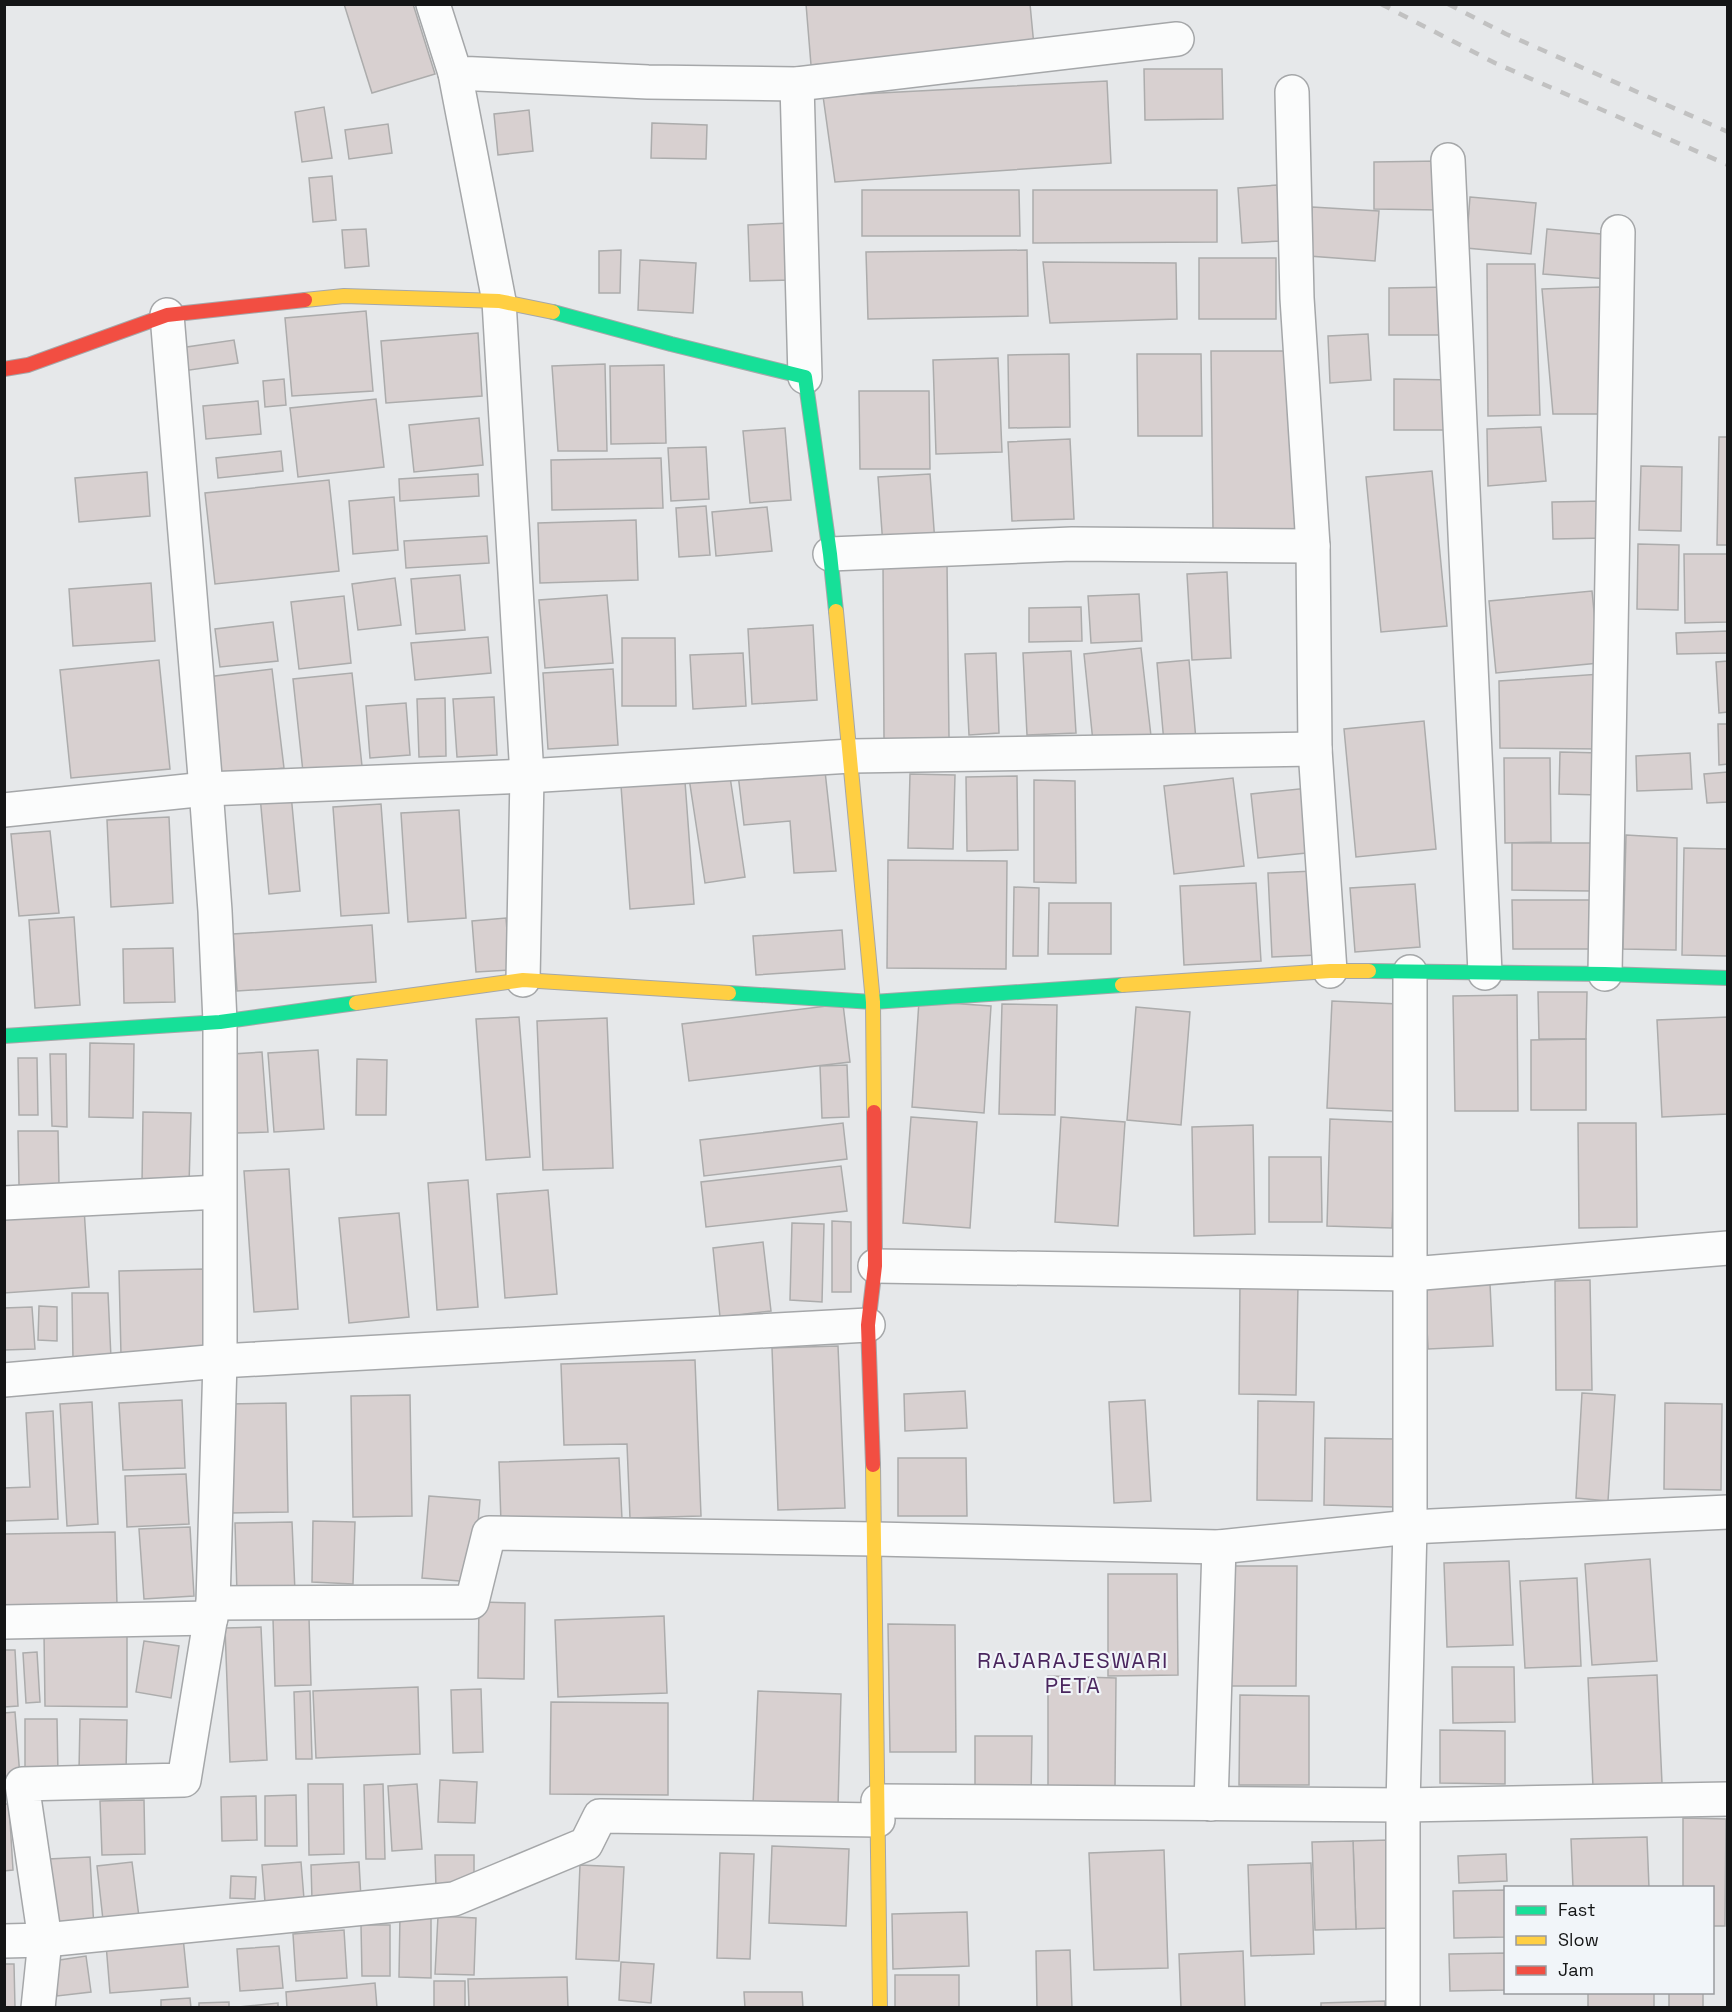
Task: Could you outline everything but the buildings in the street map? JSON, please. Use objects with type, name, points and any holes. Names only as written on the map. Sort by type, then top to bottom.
[{"type":"street","points":[[433,4],[455,73],[499,301],[526,776],[523,980]]},
{"type":"street","points":[[455,73],[648,82],[796,84],[1177,39]]},
{"type":"street","points":[[796,84],[805,377],[830,554],[873,1002],[875,1266],[868,1325],[875,1539],[880,2007]]},
{"type":"street","points":[[1292,92],[1297,298],[1313,546],[1315,749],[1330,971]]},
{"type":"street","points":[[1448,160],[1485,973]]},
{"type":"street","points":[[1605,974],[1618,232]]},
{"type":"street","points":[[4,369],[28,365],[167,315],[344,296],[499,301],[565,314],[671,344],[805,377]]},
{"type":"street","points":[[38,2007],[45,1940],[13,1784],[184,1780],[212,1611],[220,1360],[220,1022],[206,789],[167,315]]},
{"type":"street","points":[[830,554],[1072,544],[1313,546]]},
{"type":"street","points":[[4,810],[206,789],[526,776],[851,756],[1315,749]]},
{"type":"street","points":[[4,1036],[220,1022],[523,980],[873,1002],[1330,971],[1605,974],[1728,978]]},
{"type":"street","points":[[1403,2007],[1403,1805],[1410,1527],[1410,972]]},
{"type":"street","points":[[4,1203],[219,1192]]},
{"type":"street","points":[[875,1266],[1411,1274],[1728,1248]]},
{"type":"street","points":[[4,1380],[220,1360],[868,1325]]},
{"type":"street","points":[[4,1622],[212,1611],[472,1602],[489,1533],[1219,1546],[1410,1527],[1728,1512]]},
{"type":"street","points":[[1211,1804],[1219,1546]]},
{"type":"street","points":[[4,1941],[45,1940],[454,1899],[586,1844],[600,1816],[1211,1804],[1403,1805],[1728,1799]]},
{"type":"railway","points":[[1381,4],[1495,63],[1728,165]]},
{"type":"railway","points":[[1448,4],[1506,34],[1728,132]]},
{"type":"traffic: fast","points":[[553,312],[805,377],[836,611]]},
{"type":"traffic: fast","points":[[1369,971],[1728,978]]},
{"type":"traffic: fast","points":[[729,993],[873,1002],[1122,985]]},
{"type":"traffic: fast","points":[[4,1036],[220,1022],[356,1003]]},
{"type":"traffic: slow","points":[[305,300],[344,296],[499,301],[553,312]]},
{"type":"traffic: slow","points":[[836,611],[873,1002],[874,1112]]},
{"type":"traffic: slow","points":[[1122,985],[1330,971],[1369,971]]},
{"type":"traffic: slow","points":[[356,1003],[523,980],[729,993]]},
{"type":"traffic: slow","points":[[873,1465],[880,2008]]},
{"type":"traffic: jam","points":[[4,369],[28,365],[167,315],[305,300]]},
{"type":"traffic: jam","points":[[873,1465],[868,1325],[875,1266],[874,1112]]},
{"type":"district","name":"RAJARAJESWARI PETA","points":[[1073,1673]]}]
